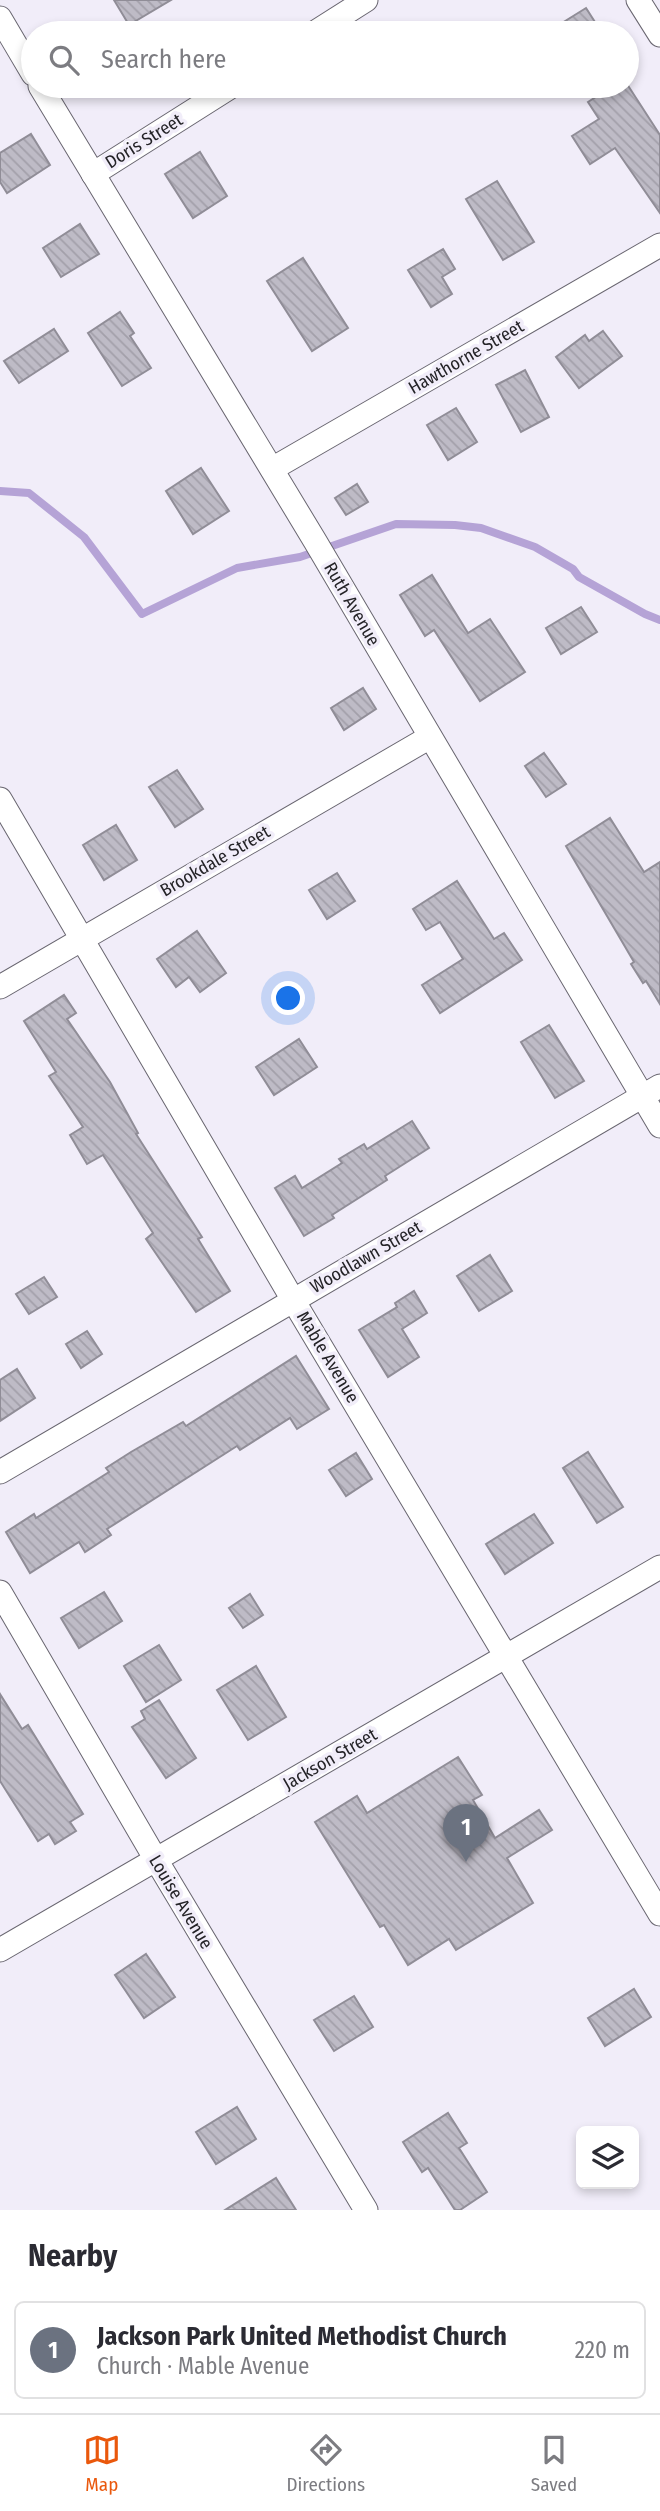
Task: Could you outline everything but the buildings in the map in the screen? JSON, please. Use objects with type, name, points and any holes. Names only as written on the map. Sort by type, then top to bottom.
[{"type":"street","points":[[333,21],[366,0]]},
{"type":"street","points":[[638,0],[660,35]]},
{"type":"street","points":[[0,18],[21,54]]},
{"type":"street","name":"Ruth Avenue","points":[[47,98],[272,469],[430,737],[651,1092],[660,1125]]},
{"type":"street","name":"Doris Street","points":[[93,174],[213,98]]},
{"type":"street","name":"Hawthorne Street","points":[[272,469],[660,245]]},
{"type":"street","name":"Brookdale Street","points":[[0,987],[430,737]]},
{"type":"street","name":"Mable Avenue","points":[[0,799],[293,1300],[509,1657],[660,1914]]},
{"type":"street","name":"Woodlawn Street","points":[[0,1472],[651,1092]]},
{"type":"street","name":"Jackson Street","points":[[0,1950],[660,1567]]},
{"type":"street","name":"Louise Avenue","points":[[0,1592],[155,1858],[366,2210]]},
{"type":"waterway","points":[[0,491],[29,493],[84,537],[142,614],[237,568],[300,557],[396,524],[481,528],[535,547],[573,569],[579,577],[660,620]]},
{"type":"place","name":"Jackson Park United Methodist Church","points":[[466,1862]]}]
